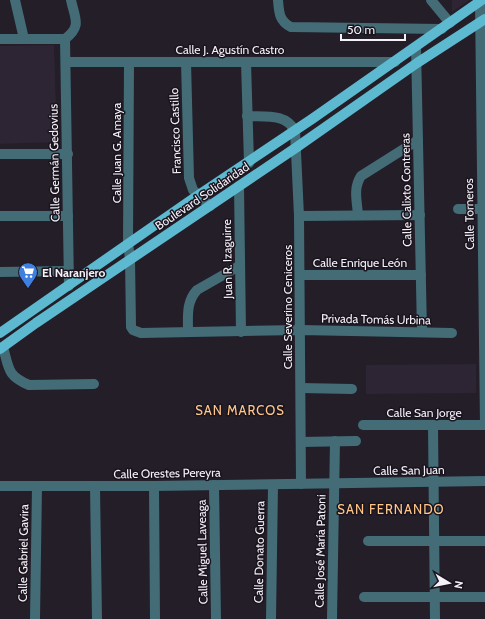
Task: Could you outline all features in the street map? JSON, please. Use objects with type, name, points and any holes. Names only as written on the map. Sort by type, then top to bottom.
[{"type":"main road","name":"Boulevard Solidaridad","points":[[0,333],[69,286],[128,243],[295,131],[481,1]]},
{"type":"main road","name":"Boulevard Solidaridad","points":[[1,348],[417,63],[483,21]]},
{"type":"main road","points":[[29,313],[36,323]]},
{"type":"street","points":[[15,0],[24,39]]},
{"type":"street","points":[[0,39],[65,40],[73,33],[76,25],[71,0]]},
{"type":"street","points":[[278,0],[282,20],[285,24],[291,27],[446,26],[432,0]]},
{"type":"street","name":"Calle Torneros","points":[[481,1],[483,21],[485,425]]},
{"type":"street","name":"Calle Germán Gedovius","points":[[65,40],[69,286]]},
{"type":"street","name":"Calle Calixto Contreras","points":[[416,47],[422,332]]},
{"type":"street","name":"Calle J. Agustín Castro","points":[[66,62],[395,62]]},
{"type":"street","name":"Calle Juan G. Amaya","points":[[129,62],[128,243],[130,259],[131,327],[133,330],[141,333],[188,332]]},
{"type":"street","name":"Francisco Castillo","points":[[186,62],[189,178],[193,190],[198,196]]},
{"type":"street","points":[[246,62],[249,162]]},
{"type":"street","points":[[247,116],[279,118],[286,120],[292,124],[295,131]]},
{"type":"street","name":"Calle Severino Ceniceros","points":[[295,131],[299,216],[301,484]]},
{"type":"street","points":[[358,215],[356,189],[361,176],[418,140]]},
{"type":"street","points":[[0,154],[68,154]]},
{"type":"street","name":"Juan R. Izaguirre","points":[[238,186],[241,332]]},
{"type":"street","points":[[198,196],[210,206]]},
{"type":"street","points":[[458,210],[484,209]]},
{"type":"street","points":[[299,216],[420,215]]},
{"type":"street","points":[[0,216],[68,216]]},
{"type":"street","points":[[188,332],[189,303],[192,295],[239,266]]},
{"type":"street","points":[[0,272],[68,271]]},
{"type":"street","name":"Calle Enrique León","points":[[300,275],[421,275]]},
{"type":"street","name":"Privada Tomás Urbina","points":[[188,332],[300,330],[452,333]]},
{"type":"street","points":[[1,348],[10,374],[23,383],[29,385],[94,384]]},
{"type":"street","points":[[301,388],[352,389]]},
{"type":"street","name":"Calle San Jorge","points":[[363,425],[485,425]]},
{"type":"street","points":[[433,426],[435,619]]},
{"type":"street","name":"Calle José María Patoni","points":[[332,619],[335,441]]},
{"type":"street","points":[[301,442],[356,441]]},
{"type":"street","name":"Calle San Juan","points":[[334,484],[485,482]]},
{"type":"street","name":"Calle Orestes Pereyra","points":[[0,486],[95,487],[334,484]]},
{"type":"street","name":"Calle Miguel Laveaga","points":[[214,485],[216,619]]},
{"type":"street","name":"Calle Donato Guerra","points":[[271,619],[274,485]]},
{"type":"street","name":"Calle Gabriel Gavira","points":[[35,619],[37,486]]},
{"type":"street","points":[[154,486],[155,619]]},
{"type":"street","points":[[95,487],[97,619]]},
{"type":"street","points":[[368,541],[485,541]]},
{"type":"street","points":[[364,597],[485,597]]},
{"type":"shaded area","points":[[452,0],[470,0],[452,12]]},
{"type":"shaded area","points":[[54,45],[57,142],[0,144],[0,46]]},
{"type":"shaded area","points":[[476,364],[476,393],[366,394],[366,365]]},
{"type":"place","name":"El Naranjero","points":[[28,289]]},
{"type":"district","name":"SAN MARCOS","points":[[240,410]]},
{"type":"district","name":"SAN FERNANDO","points":[[391,509]]}]
